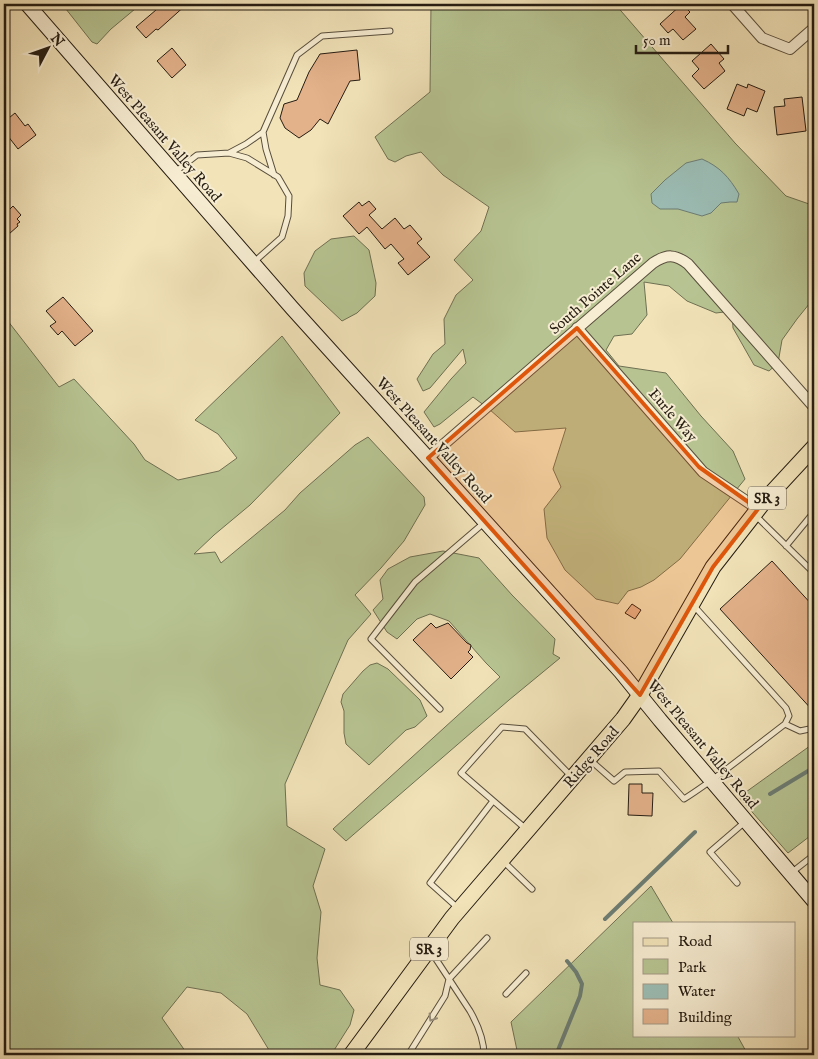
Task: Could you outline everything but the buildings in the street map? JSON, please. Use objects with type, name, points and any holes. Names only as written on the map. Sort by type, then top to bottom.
[{"type":"main road","name":"West Pleasant Valley Road","points":[[27,4],[253,264],[621,672],[814,901]]},
{"type":"main road","name":"Ridge Road","points":[[351,1055],[460,909],[623,720],[640,695],[713,568],[756,511],[814,446]]},
{"type":"street","points":[[732,4],[762,38],[790,49],[814,28]]},
{"type":"street","name":"South Pointe Lane","points":[[428,458],[653,263],[661,258],[672,256],[680,258],[688,264],[814,407]]},
{"type":"street","name":"Eurle Way","points":[[577,328],[699,467],[756,511]]},
{"type":"lane","points":[[229,153],[263,132],[297,55],[322,36],[390,32]]},
{"type":"lane","points":[[263,132],[274,175]]},
{"type":"lane","points":[[174,173],[197,155],[229,153],[247,158],[278,177],[289,196],[288,216],[282,236],[253,264]]},
{"type":"lane","points":[[756,511],[786,546],[814,573]]},
{"type":"lane","points":[[786,546],[814,512]]},
{"type":"lane","points":[[440,709],[371,639],[415,582],[485,521]]},
{"type":"lane","points":[[589,759],[614,781],[626,772],[659,771],[684,799],[712,781],[785,724],[789,716],[786,708],[692,604]]},
{"type":"lane","points":[[785,724],[800,731],[814,728]]},
{"type":"lane","points":[[528,830],[460,773],[502,727],[525,729],[573,778]]},
{"type":"lane","points":[[460,909],[430,884],[493,801]]},
{"type":"lane","points":[[737,883],[710,852],[746,821]]},
{"type":"lane","points":[[790,873],[814,855]]},
{"type":"lane","points":[[502,860],[532,889]]},
{"type":"lane","points":[[408,1055],[445,996],[449,979],[487,938]]},
{"type":"lane","points":[[429,949],[470,1011],[478,1027],[484,1046],[484,1055]]},
{"type":"lane","points":[[506,994],[526,973]]},
{"type":"highlighted area","points":[[577,328],[699,467],[758,509],[713,567],[640,695],[428,458]]},
{"type":"green space","points":[[62,4],[141,4],[111,29],[97,44],[92,42]]},
{"type":"green space","points":[[318,4],[431,4],[317,5]]},
{"type":"green space","points":[[431,4],[615,4],[735,143],[786,196],[812,205],[814,198],[814,298],[782,340],[778,363],[769,371],[754,365],[733,328],[732,311],[716,313],[687,301],[669,286],[644,282],[647,315],[632,334],[614,336],[606,350],[619,366],[666,373],[733,451],[745,479],[680,559],[654,580],[628,591],[618,604],[596,599],[565,570],[547,538],[544,509],[561,487],[553,469],[566,428],[515,432],[473,397],[434,427],[424,412],[466,363],[463,349],[430,388],[423,391],[417,379],[433,354],[445,344],[444,319],[456,295],[473,280],[454,260],[481,231],[489,207],[443,175],[421,152],[406,156],[395,162],[388,159],[375,137],[430,92]]},
{"type":"green space","points":[[354,236],[369,250],[376,283],[375,296],[357,313],[342,321],[305,286],[304,273],[315,251],[331,239]]},
{"type":"green space","points":[[4,316],[59,387],[74,379],[134,444],[145,460],[178,480],[219,471],[237,458],[218,434],[195,420],[282,336],[340,413],[250,505],[194,554],[215,552],[221,563],[285,510],[300,493],[355,445],[368,437],[424,497],[425,505],[404,541],[355,595],[371,614],[348,640],[285,784],[287,826],[325,849],[313,886],[321,912],[317,958],[320,985],[340,990],[354,1010],[350,1025],[331,1055],[272,1055],[247,1014],[221,993],[187,987],[162,1018],[188,1055],[4,1055]]},
{"type":"green space","points":[[443,551],[479,558],[555,639],[553,654],[560,658],[346,841],[333,829],[500,677],[449,621],[430,614],[417,619],[397,639],[387,632],[373,610],[383,599],[380,580],[388,569],[410,557]]},
{"type":"green space","points":[[377,663],[388,669],[420,700],[427,716],[415,727],[406,730],[369,765],[346,744],[344,711],[341,702],[343,694],[363,671],[370,665]]},
{"type":"green space","points":[[814,743],[814,833],[788,853],[739,797]]},
{"type":"green space","points":[[651,886],[672,922],[633,922],[633,1036],[738,1036],[748,1055],[518,1055],[511,1022]]},
{"type":"water","points":[[702,159],[714,165],[732,182],[739,194],[737,202],[721,203],[711,213],[702,216],[678,209],[660,209],[652,203],[651,194],[665,180],[686,163]]},
{"type":"waterway","points":[[770,794],[814,766]]},
{"type":"waterway","points":[[605,919],[695,832]]},
{"type":"waterway","points":[[556,1055],[580,996],[582,984],[576,972],[567,961]]}]
